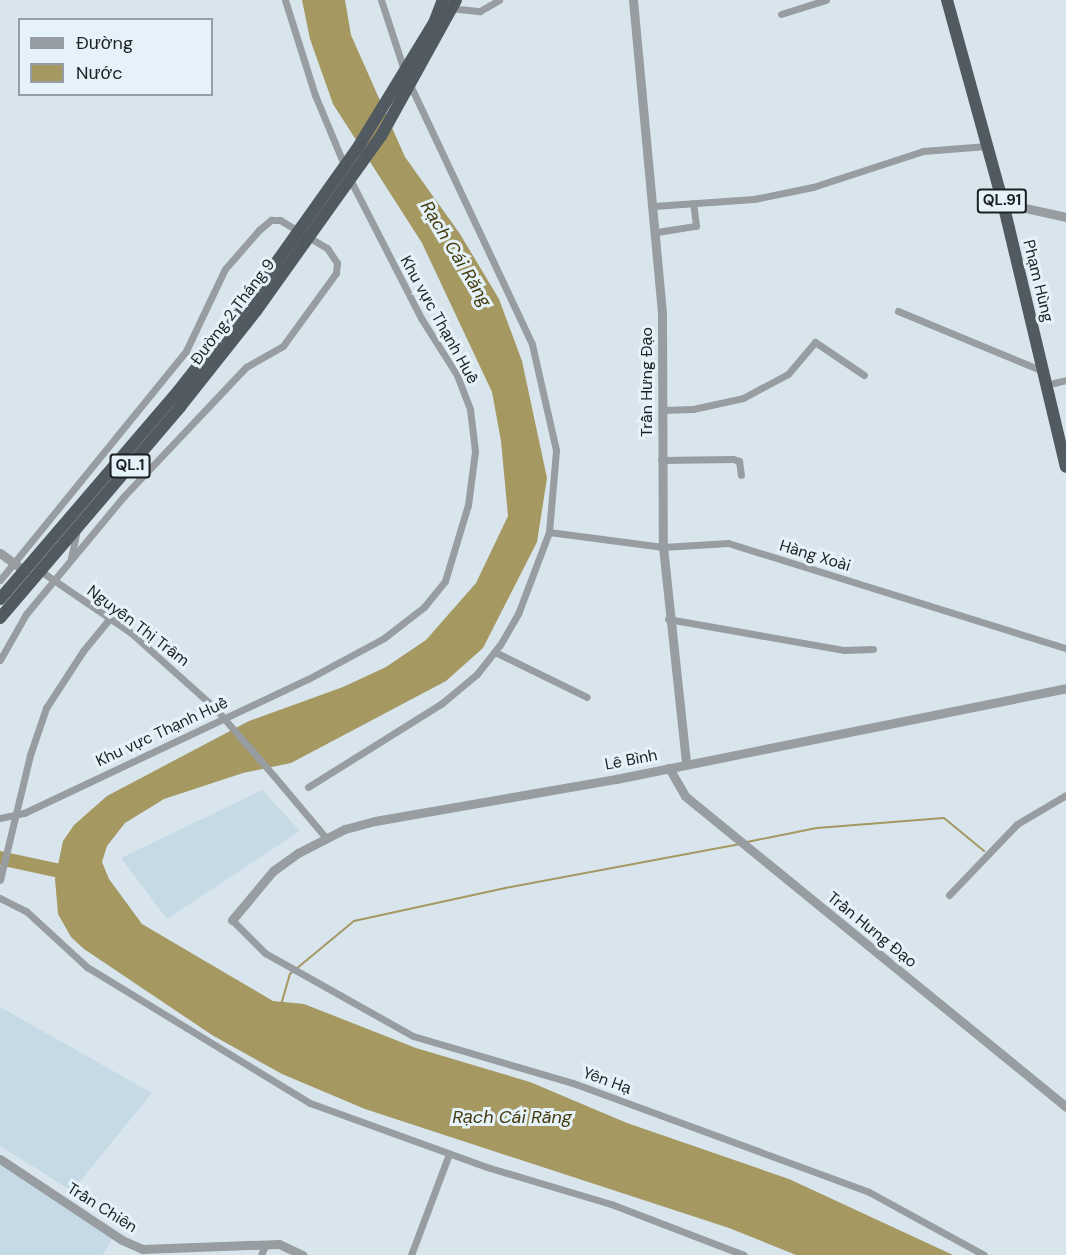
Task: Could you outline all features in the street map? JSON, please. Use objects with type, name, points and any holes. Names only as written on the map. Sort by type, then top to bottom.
[{"type":"highway","name":"Đường 2 Tháng 9","points":[[0,599],[251,308],[357,149],[434,23],[443,0]]},
{"type":"highway","name":"Đường 2 Tháng 9","points":[[0,618],[76,530],[251,308],[381,136],[456,0]]},
{"type":"highway","name":"Phạm Hùng","points":[[947,0],[987,146],[1060,382],[1055,403],[1066,467]]},
{"type":"highway","name":"Phạm Hùng","points":[[952,0],[1006,204],[1043,370],[1066,432]]},
{"type":"street","name":"Khu vực Thạnh Huề","points":[[0,818],[24,813],[308,679],[384,638],[424,607],[445,581],[455,554],[468,505],[475,451],[470,409],[457,375],[421,318],[358,198],[315,95],[285,0]]},
{"type":"street","points":[[308,787],[441,704],[477,674],[495,652],[518,614],[549,532],[556,450],[532,344],[423,118],[381,0]]},
{"type":"street","points":[[438,0],[445,7],[461,11],[480,11],[499,0]]},
{"type":"street","name":"Trần Hưng Đạo","points":[[633,0],[657,232],[663,410],[661,460],[663,547],[668,619],[686,764]]},
{"type":"street","points":[[781,14],[826,0]]},
{"type":"street","points":[[654,206],[754,199],[869,172],[923,151],[987,146]]},
{"type":"street","points":[[657,232],[696,226],[693,203]]},
{"type":"street","points":[[1006,204],[1066,217]]},
{"type":"street","points":[[0,580],[186,351],[199,330],[220,277],[259,230],[271,220],[280,220],[327,248],[337,263],[336,273],[283,346],[246,367],[124,496],[87,545],[70,558],[15,630],[0,660]]},
{"type":"street","points":[[898,311],[1043,370]]},
{"type":"street","points":[[663,410],[693,409],[743,398],[788,374],[815,342],[864,375]]},
{"type":"street","points":[[661,460],[733,459],[739,461],[741,475]]},
{"type":"street","points":[[70,558],[76,530]]},
{"type":"street","name":"Hàng Xoài","points":[[549,532],[663,547],[728,543],[1066,648]]},
{"type":"street","points":[[0,553],[25,571]]},
{"type":"street","name":"Nguyễn Thị Trâm","points":[[42,572],[110,618],[168,662],[214,707],[326,838]]},
{"type":"street","points":[[0,880],[15,816],[46,708],[83,651],[110,618]]},
{"type":"street","points":[[668,619],[844,650],[873,649]]},
{"type":"street","points":[[495,652],[587,697]]},
{"type":"street","name":"Lê Bình","points":[[232,920],[273,871],[326,838],[375,821],[669,768],[1066,688]]},
{"type":"street","name":"Trần Hưng Đạo","points":[[669,768],[685,796],[1066,1107]]},
{"type":"street","points":[[950,895],[1017,824],[1066,795]]},
{"type":"street","points":[[0,898],[46,927],[87,967],[282,1089],[364,1125],[611,1204],[744,1255]]},
{"type":"street","name":"Yên Hạ","points":[[232,920],[265,953],[413,1036],[573,1083],[869,1192],[984,1255]]},
{"type":"street","points":[[411,1255],[449,1154]]},
{"type":"street","name":"Trần Chiên","points":[[0,1159],[122,1240],[142,1249],[279,1244],[303,1255]]},
{"type":"street","points":[[261,1255],[266,1244]]},
{"type":"shaded area","points":[[262,790],[300,831],[167,919],[121,858]]},
{"type":"shaded area","points":[[0,1007],[152,1093],[72,1191],[0,1146]]},
{"type":"shaded area","points":[[0,1159],[114,1235],[103,1255],[0,1255]]},
{"type":"water","name":"Rạch Cái Răng","points":[[302,0],[345,0],[351,35],[405,157],[460,234],[499,299],[522,361],[547,478],[537,542],[483,648],[446,681],[291,763],[243,773],[164,799],[125,823],[107,846],[102,862],[109,879],[142,924],[273,1001],[304,1004],[416,1048],[530,1082],[627,1123],[789,1179],[953,1255],[796,1255],[729,1228],[365,1109],[282,1074],[212,1035],[84,949],[71,937],[58,914],[55,879],[63,841],[74,825],[107,796],[249,721],[343,687],[386,667],[426,640],[476,583],[508,516],[501,441],[492,392],[422,243],[333,104],[310,39]]},
{"type":"waterway","points":[[747,842],[817,828],[944,818],[984,851]]},
{"type":"waterway","points":[[281,1005],[290,974],[354,921],[505,888],[739,844]]},
{"type":"waterway","points":[[0,858],[74,874]]}]
